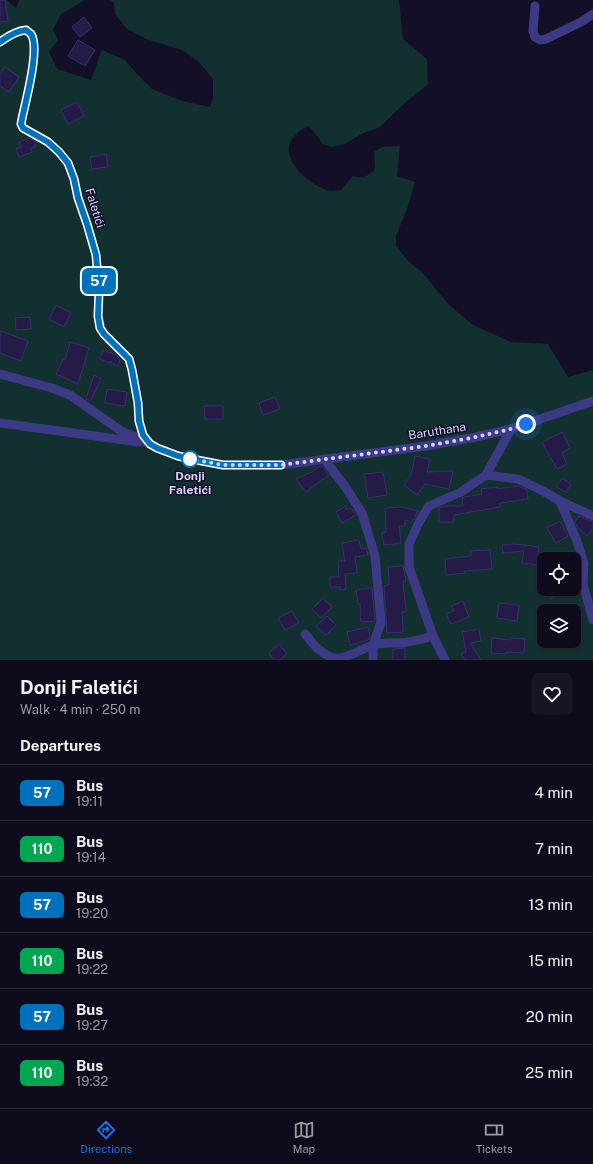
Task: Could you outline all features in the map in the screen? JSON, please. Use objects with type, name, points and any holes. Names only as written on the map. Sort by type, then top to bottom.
[{"type":"street","points":[[535,6],[533,31],[535,37],[540,40],[546,39],[581,22],[593,14]]},
{"type":"street","name":"Faletići","points":[[0,42],[21,31],[26,30],[31,34],[35,52],[21,124],[23,128],[48,142],[68,163],[96,255],[99,302],[98,316],[100,328],[129,359],[138,403],[139,421],[143,435],[150,444]]},
{"type":"street","points":[[0,374],[52,388],[70,395],[120,431],[150,444]]},
{"type":"street","name":"Baruthana","points":[[150,444],[178,456],[223,465],[281,465],[426,446],[511,429],[593,401]]},
{"type":"street","points":[[0,423],[150,444]]},
{"type":"street","points":[[446,660],[433,636],[409,567],[409,544],[419,522],[429,506],[461,492],[486,475],[511,429]]},
{"type":"street","points":[[324,459],[346,488],[362,513],[375,556],[382,622],[373,645],[373,660]]},
{"type":"street","points":[[486,475],[518,479],[593,516]]},
{"type":"street","points":[[560,501],[577,541],[584,563],[583,584],[593,620]]},
{"type":"street","points":[[304,634],[317,648],[337,659],[373,645],[382,643],[402,643],[433,636]]},
{"type":"green space","points":[[0,0],[7,0],[16,8],[19,0],[85,0],[61,14],[53,30],[58,40],[49,52],[57,69],[91,80],[102,50],[125,60],[152,89],[182,101],[210,107],[213,98],[213,79],[199,62],[182,50],[146,39],[127,29],[115,14],[114,3],[110,0],[399,0],[403,39],[427,59],[428,84],[406,102],[380,127],[361,134],[345,144],[332,147],[323,144],[309,126],[301,130],[294,137],[290,145],[289,153],[297,169],[304,176],[319,187],[331,191],[341,190],[353,176],[363,177],[372,172],[375,169],[374,152],[382,147],[400,146],[397,176],[415,182],[407,209],[396,236],[396,246],[408,261],[423,273],[448,304],[473,325],[511,342],[548,344],[568,377],[593,370],[593,660],[0,660]]},
{"type":"building","points":[[0,0],[5,0],[8,21],[0,22]]},
{"type":"building","points":[[84,17],[92,28],[80,37],[72,27]]},
{"type":"building","points":[[78,40],[95,50],[85,66],[68,56]]},
{"type":"building","points":[[5,67],[19,77],[9,92],[0,86],[0,74]]},
{"type":"building","points":[[77,102],[84,116],[68,124],[61,110]]},
{"type":"building","points":[[29,138],[34,141],[36,146],[30,149],[32,152],[19,157],[16,149],[21,147],[19,142]]},
{"type":"building","points":[[106,154],[108,167],[92,169],[90,157]]},
{"type":"building","points":[[56,305],[71,313],[64,327],[49,319]]},
{"type":"building","points":[[30,317],[31,329],[16,330],[15,318]]},
{"type":"building","points":[[0,331],[28,341],[21,361],[0,353]]},
{"type":"building","points":[[70,342],[89,348],[78,384],[56,374],[63,359],[65,360]]},
{"type":"building","points":[[103,350],[116,355],[120,359],[118,366],[111,363],[111,361],[110,363],[100,359]]},
{"type":"building","points":[[94,375],[101,379],[90,401],[86,399]]},
{"type":"building","points":[[107,389],[127,392],[125,406],[105,403]]},
{"type":"building","points":[[275,397],[280,409],[263,415],[259,403]]},
{"type":"building","points":[[204,406],[223,406],[223,419],[205,419]]},
{"type":"building","points":[[562,432],[570,448],[562,453],[567,464],[557,469],[542,442]]},
{"type":"building","points":[[415,456],[430,459],[427,472],[453,471],[449,489],[425,484],[417,495],[404,485],[411,475]]},
{"type":"building","points":[[322,466],[329,475],[306,492],[296,479],[312,472]]},
{"type":"building","points":[[383,472],[387,495],[368,498],[364,474]]},
{"type":"building","points":[[562,478],[571,484],[566,492],[556,487]]},
{"type":"building","points":[[519,486],[527,490],[528,499],[500,503],[500,507],[454,515],[454,522],[439,522],[439,508],[445,506],[463,506],[462,498],[482,494],[481,489],[497,487],[497,489]]},
{"type":"building","points":[[346,506],[346,509],[352,509],[356,515],[342,523],[336,512]]},
{"type":"building","points":[[402,507],[418,511],[412,522],[405,520],[405,526],[399,526],[401,543],[384,545],[382,533],[386,532],[385,508]]},
{"type":"building","points":[[579,516],[593,522],[593,528],[587,536],[579,529],[575,522]]},
{"type":"building","points":[[560,521],[568,536],[556,543],[547,528]]},
{"type":"building","points":[[359,540],[361,549],[366,548],[368,555],[355,557],[357,573],[345,574],[346,589],[340,590],[340,587],[330,587],[330,577],[339,577],[338,561],[345,561],[342,543]]},
{"type":"building","points":[[515,544],[539,547],[538,552],[537,552],[537,565],[522,563],[524,551],[503,553],[502,545]]},
{"type":"building","points":[[490,550],[492,569],[464,571],[465,573],[446,575],[445,559],[471,556],[471,551]]},
{"type":"building","points":[[403,566],[406,581],[403,581],[406,611],[402,612],[403,632],[387,633],[384,586],[389,585],[388,567]]},
{"type":"building","points":[[372,588],[375,621],[361,622],[360,604],[358,604],[356,590]]},
{"type":"building","points":[[323,598],[332,607],[321,618],[312,609]]},
{"type":"building","points":[[463,601],[469,617],[451,624],[446,614],[454,611],[451,606]]},
{"type":"building","points":[[499,603],[519,605],[517,621],[497,618]]},
{"type":"building","points":[[292,611],[299,623],[285,630],[278,618]]},
{"type":"building","points":[[327,616],[336,625],[326,635],[316,626]]},
{"type":"building","points":[[368,627],[370,636],[368,640],[350,645],[347,632]]},
{"type":"building","points":[[479,629],[481,641],[470,643],[481,660],[465,660],[461,654],[466,652],[462,630],[463,632]]},
{"type":"building","points":[[492,638],[511,640],[511,638],[525,639],[524,653],[491,653]]},
{"type":"building","points":[[279,644],[287,654],[279,660],[274,660],[269,653]]},
{"type":"building","points":[[405,648],[405,660],[393,660],[393,649]]},
{"type":"bus line","name":"57","points":[[0,42],[21,31],[26,30],[31,34],[35,52],[21,124],[23,128],[48,142],[68,163],[96,255],[99,291],[98,316],[100,328],[129,359],[138,403],[139,421],[143,435],[150,444],[178,456],[223,465],[281,465]]},
{"type":"place","name":"Donji Faletići","points":[[190,459]]},
{"type":"route","points":[[190,459],[223,465],[281,465],[426,446],[476,437],[526,424]]}]
